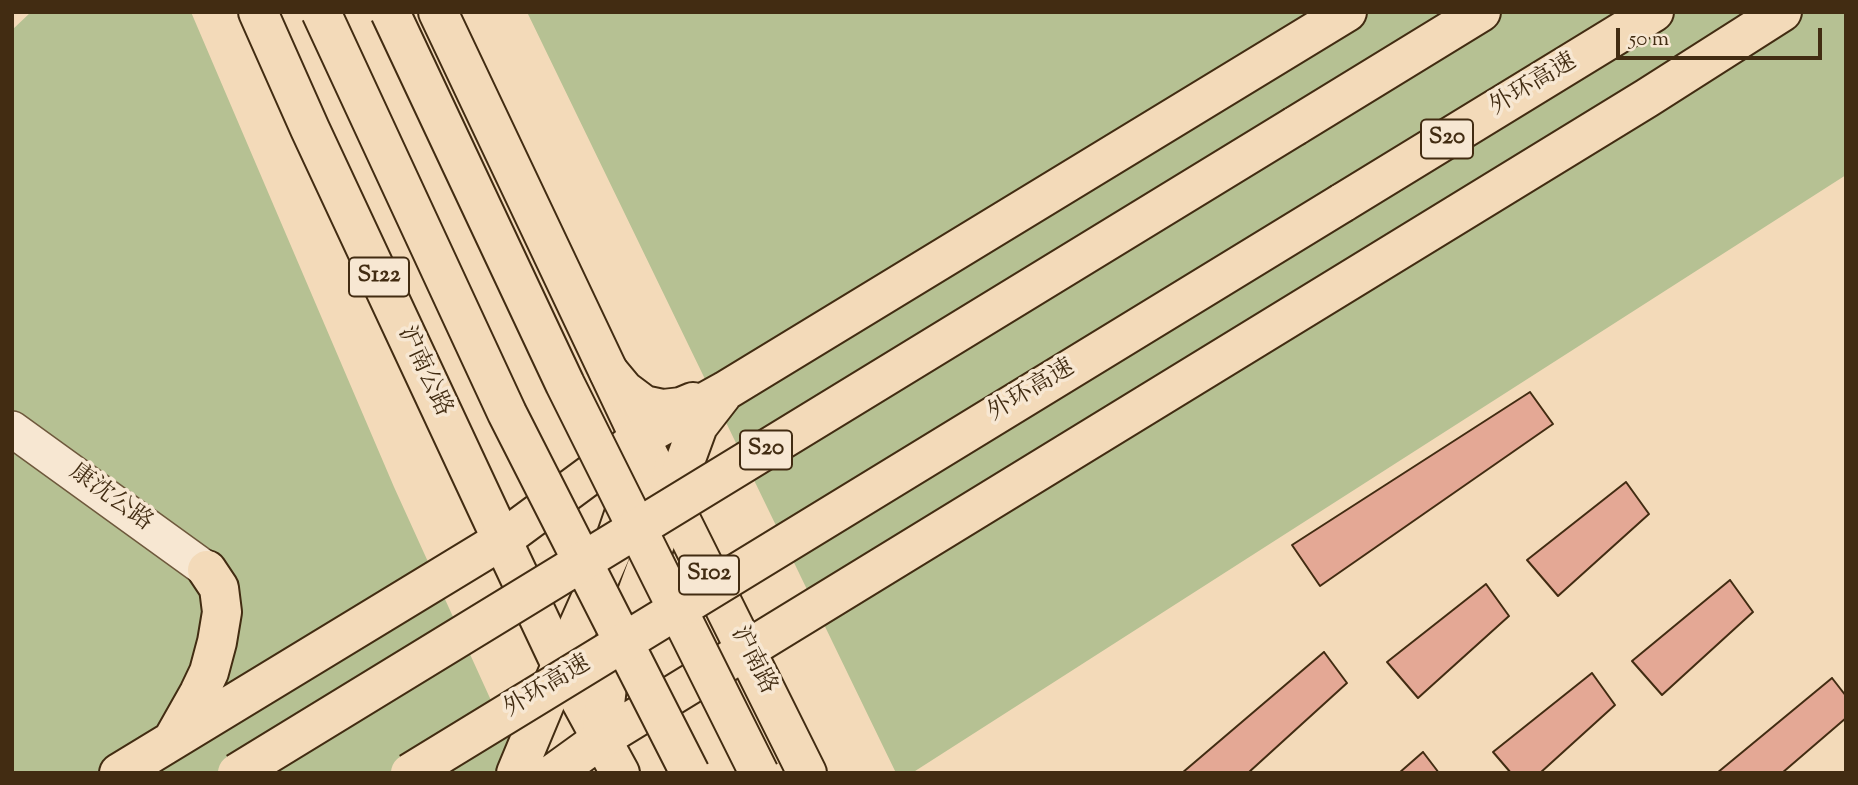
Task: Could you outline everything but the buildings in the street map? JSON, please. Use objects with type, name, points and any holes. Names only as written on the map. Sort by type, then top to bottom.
[{"type":"main road","name":"沪南公路","points":[[258,12],[321,154],[502,540]]},
{"type":"main road","points":[[321,12],[507,413],[690,773]]},
{"type":"main road","points":[[390,12],[565,384],[759,773]]},
{"type":"main road","points":[[438,12],[640,438],[631,494],[611,555],[516,773]]},
{"type":"main road","points":[[119,773],[502,540],[640,438],[724,391],[1348,12]]},
{"type":"main road","name":"S20","points":[[237,773],[1481,12]]},
{"type":"main road","name":"外环高速","points":[[410,773],[1654,12]]},
{"type":"main road","points":[[554,773],[601,739],[1647,98],[1782,12]]},
{"type":"main road","points":[[609,372],[624,390],[644,405],[663,409],[681,407],[724,391]]},
{"type":"main road","points":[[601,739],[608,678],[625,622],[698,426],[724,391]]},
{"type":"main road","name":"沪南路","points":[[640,438],[807,773]]},
{"type":"main road","points":[[502,540],[561,665],[620,773]]},
{"type":"main road","points":[[172,741],[199,694],[209,672],[217,642],[222,612],[221,600],[219,588],[207,570]]},
{"type":"street","name":"康沈公路","points":[[12,429],[207,570]]},
{"type":"green space","points":[[31,12],[191,12],[394,487],[524,773],[12,773],[12,30]]},
{"type":"green space","points":[[527,12],[1846,12],[1846,175],[912,773],[896,773]]}]
